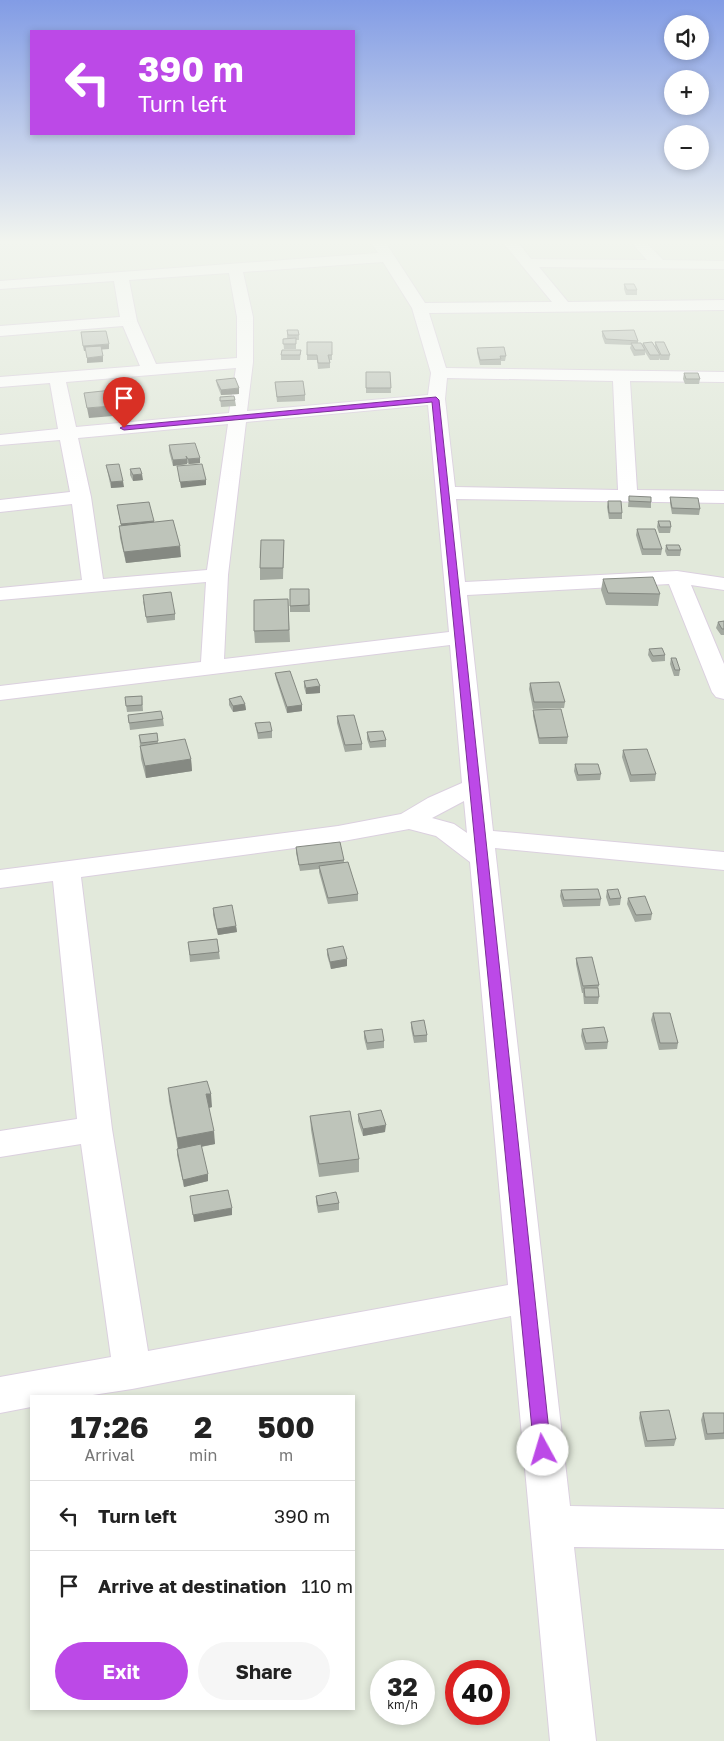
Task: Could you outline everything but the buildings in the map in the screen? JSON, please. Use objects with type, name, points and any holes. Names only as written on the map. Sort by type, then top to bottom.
[{"type":"street","points":[[0,331],[126,321]]},
{"type":"street","points":[[129,321],[150,370]]},
{"type":"street","points":[[212,666],[217,575],[245,362],[245,321]]},
{"type":"street","points":[[424,321],[439,374],[436,400],[454,589],[573,1741]]},
{"type":"street","points":[[0,382],[245,362]]},
{"type":"street","points":[[439,374],[724,377]]},
{"type":"street","points":[[621,376],[628,496]]},
{"type":"street","points":[[57,377],[81,497],[93,586]]},
{"type":"street","points":[[0,440],[239,416],[436,400]]},
{"type":"street","points":[[445,493],[724,497]]},
{"type":"street","points":[[0,506],[81,497]]},
{"type":"street","points":[[0,594],[217,575]]},
{"type":"street","points":[[454,589],[677,578],[724,584]]},
{"type":"street","points":[[677,578],[724,692]]},
{"type":"street","points":[[0,693],[459,637]]},
{"type":"street","points":[[0,879],[338,834],[409,821],[437,804],[474,787]]},
{"type":"street","points":[[409,821],[445,830],[481,848],[724,861]]},
{"type":"street","points":[[66,870],[94,1129],[132,1372]]},
{"type":"street","points":[[0,1144],[94,1129]]},
{"type":"street","points":[[0,1395],[132,1372],[527,1297]]},
{"type":"street","points":[[551,1526],[724,1529]]},
{"type":"route","points":[[124,428],[239,416],[436,400],[543,1450]]}]
